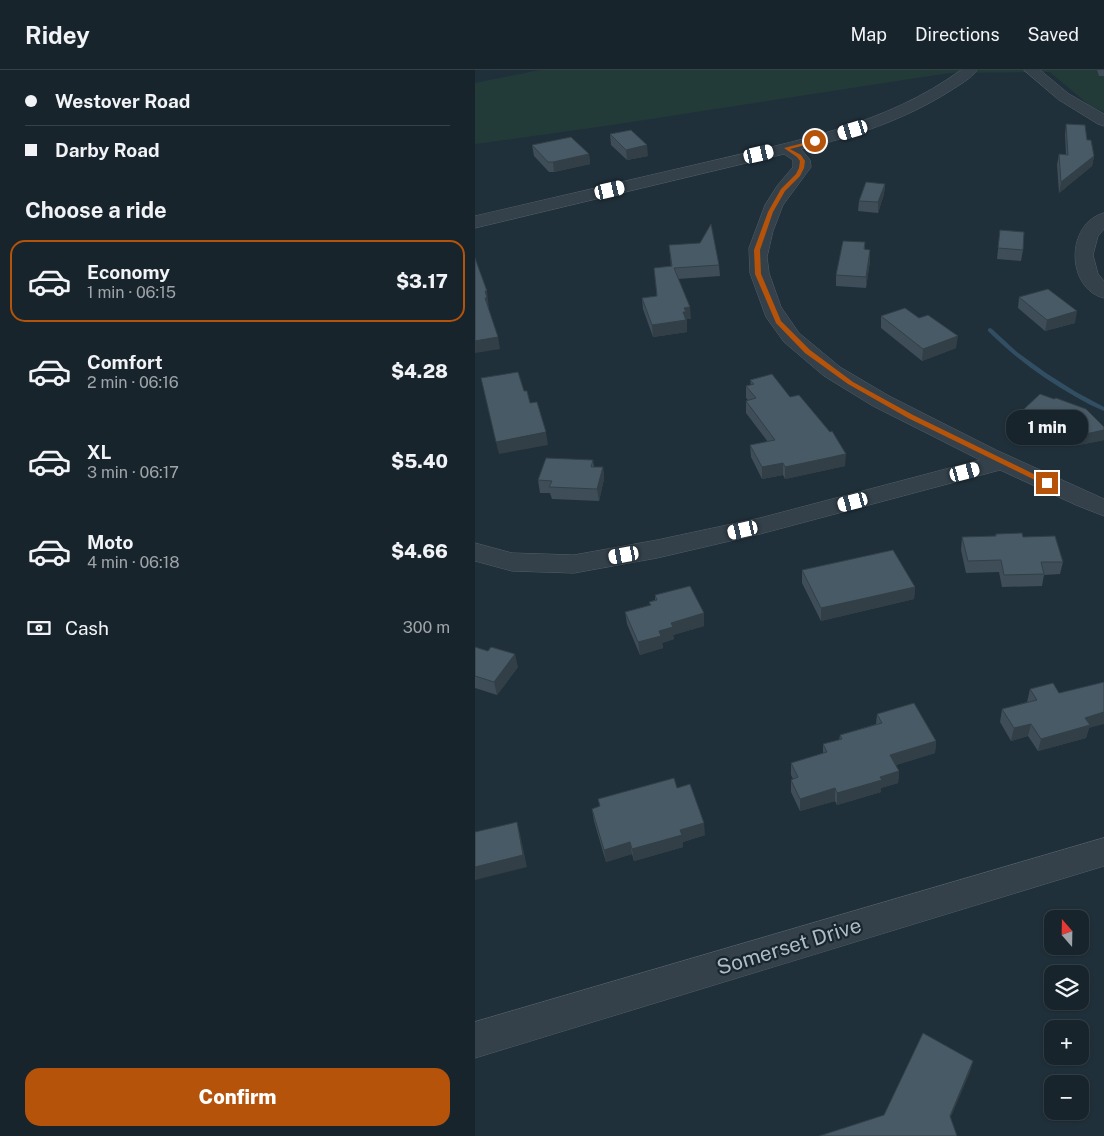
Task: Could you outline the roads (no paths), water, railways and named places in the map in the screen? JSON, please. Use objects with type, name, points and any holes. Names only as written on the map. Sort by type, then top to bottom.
[{"type":"street","points":[[475,222],[786,148],[853,130],[916,105],[944,90],[970,70]]},
{"type":"street","points":[[1031,70],[1065,97],[1104,121]]},
{"type":"street","points":[[786,148],[799,156],[802,161],[801,168],[798,175],[783,190],[770,212],[760,238],[756,262],[758,274],[779,322],[808,352],[851,383],[1002,462],[1104,508]]},
{"type":"street","points":[[1104,218],[1092,229],[1086,240],[1082,256],[1093,280],[1104,292]]},
{"type":"street","points":[[475,552],[512,562],[574,564],[657,549],[760,526],[1002,462]]},
{"type":"street","name":"Somerset Drive","points":[[475,1040],[1104,852]]},
{"type":"waterway","points":[[990,330],[1029,364],[1074,393],[1104,409]]}]
